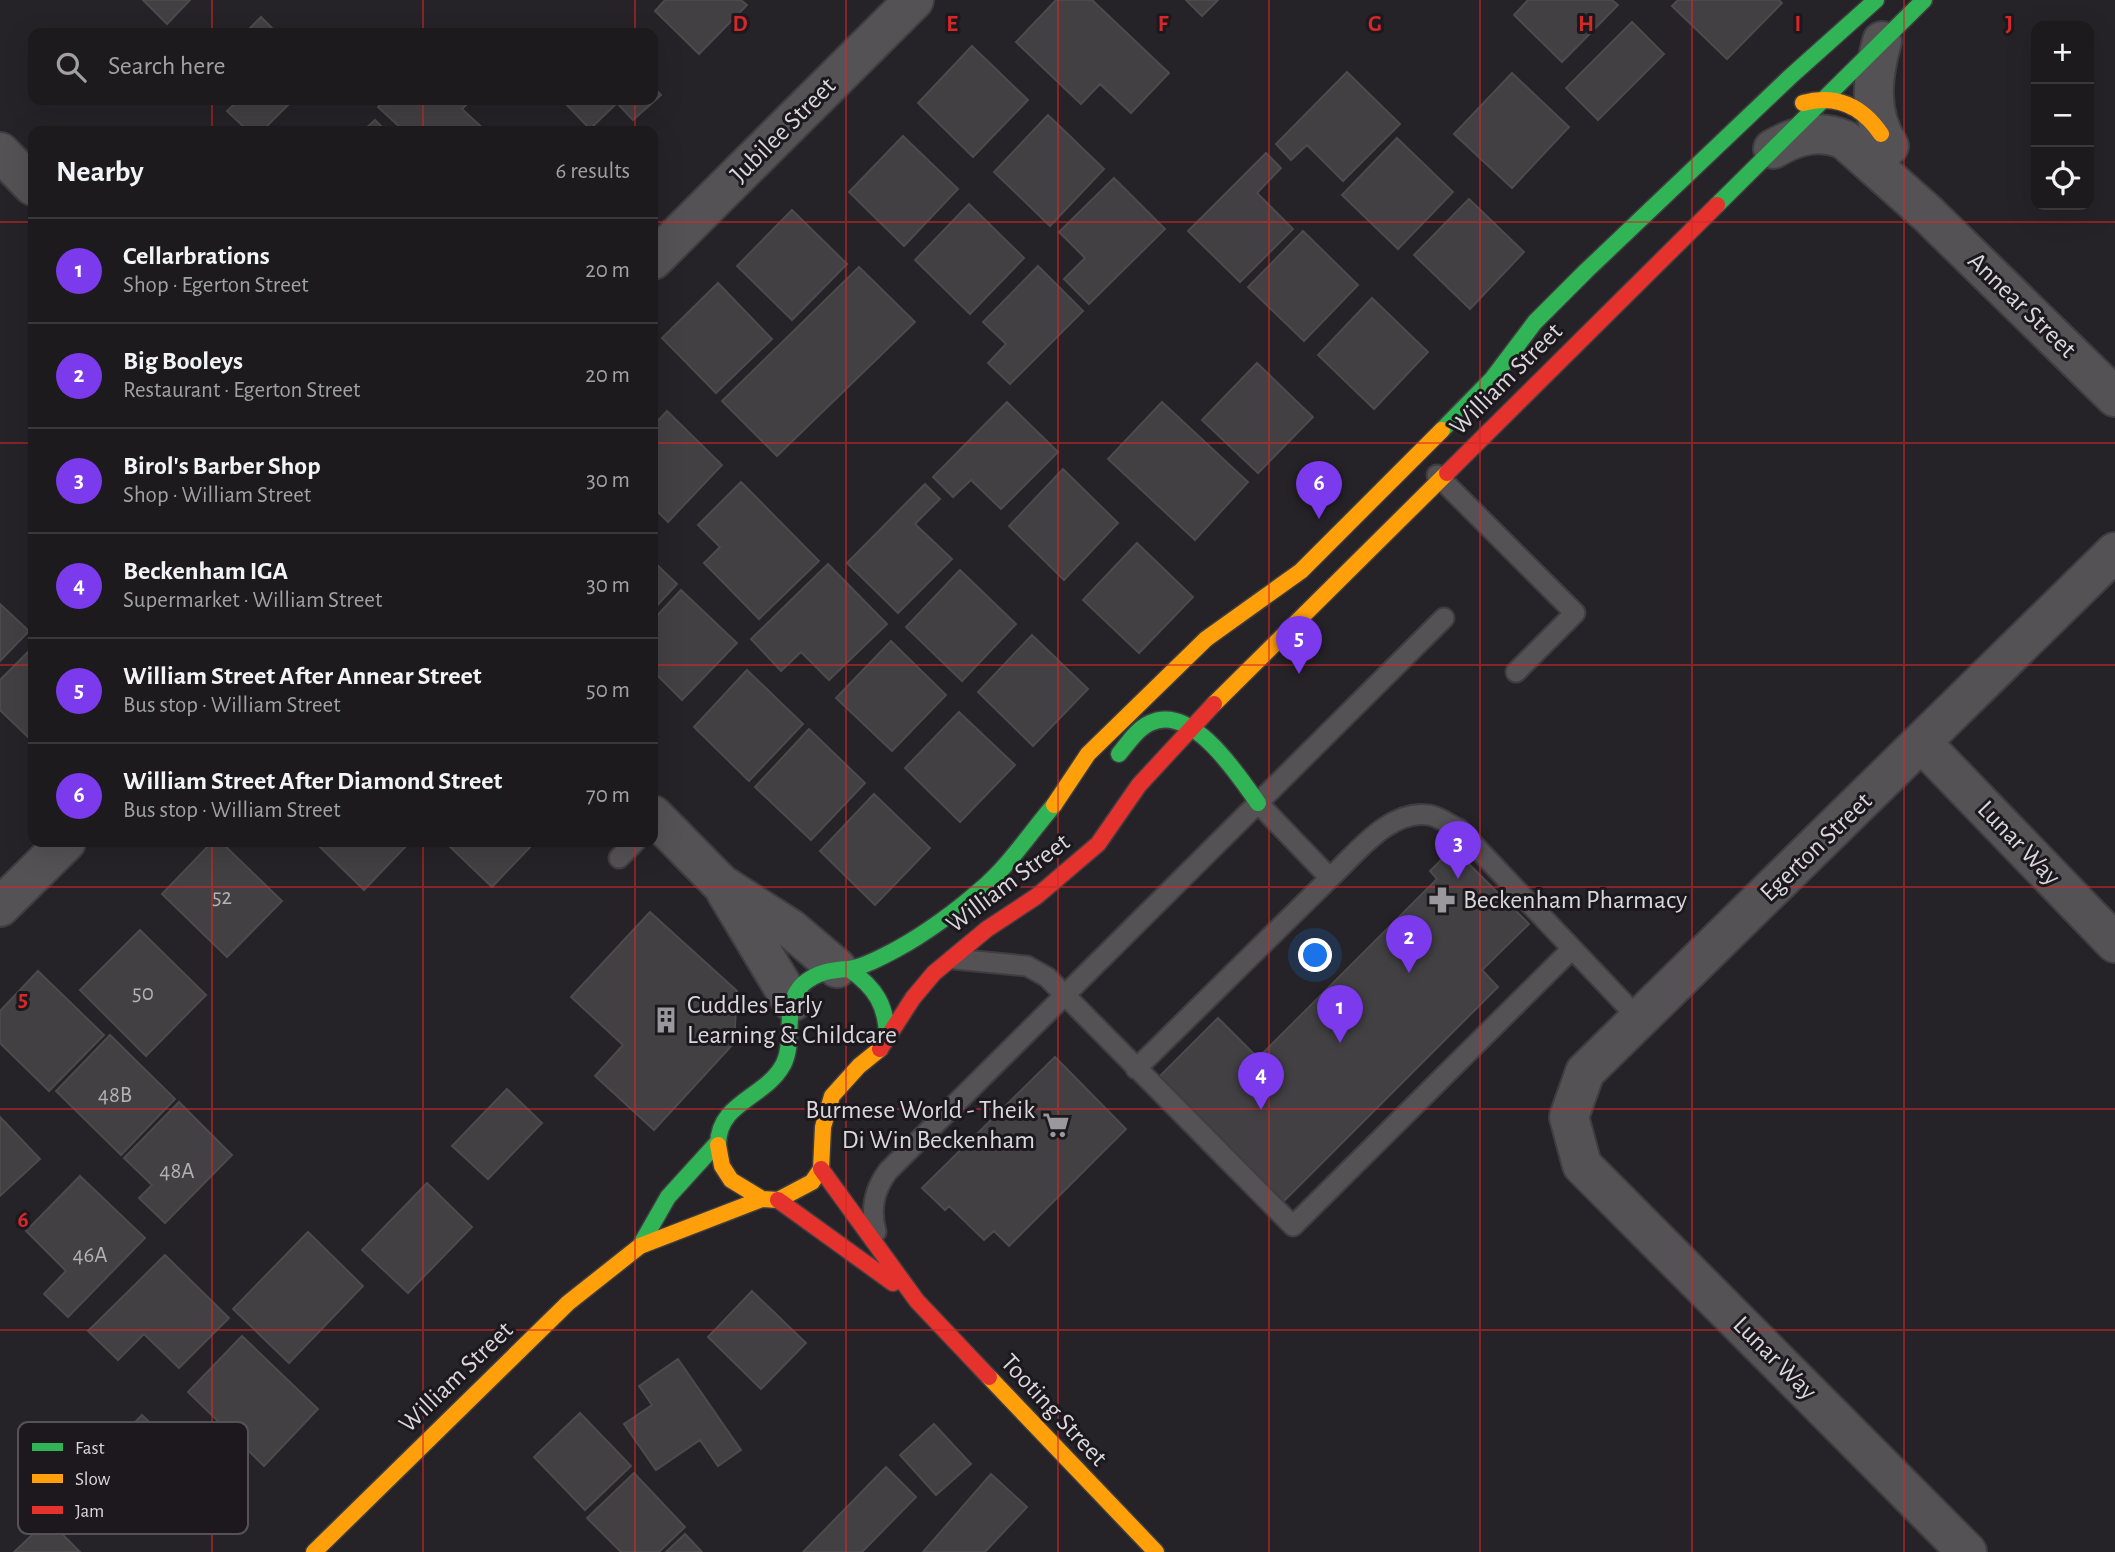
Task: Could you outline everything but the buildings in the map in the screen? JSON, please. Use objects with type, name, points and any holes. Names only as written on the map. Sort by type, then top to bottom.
[{"type":"main road","name":"William Street","points":[[640,1246],[668,1197],[718,1142],[720,1127],[733,1108],[768,1084],[784,1064],[792,1002],[802,985],[818,974],[843,969],[897,949],[934,926],[981,890],[1057,801],[1088,754],[1226,623],[1271,596],[1301,571],[1492,379],[1535,322],[1580,277],[1876,0]]},
{"type":"main road","points":[[1815,114],[1924,0]]},
{"type":"main road","points":[[1815,114],[1852,103],[1861,108],[1881,134]]},
{"type":"main road","name":"William Street","points":[[1580,277],[1633,245],[1766,139]]},
{"type":"main road","name":"William Street","points":[[314,1552],[568,1303],[640,1246],[770,1199],[800,1191],[821,1169],[823,1127],[832,1096],[859,1066],[878,1053],[913,998],[950,959],[987,929],[1037,896],[1098,844],[1156,763],[1177,741],[1183,726],[1225,694],[1441,479],[1766,139]]},
{"type":"main road","name":"William Street","points":[[1188,681],[1206,646],[1226,623]]},
{"type":"main road","name":"William Street","points":[[1225,694],[1217,727],[1227,760]]},
{"type":"main road","points":[[1111,763],[1137,733],[1154,721],[1183,726],[1179,701]]},
{"type":"main road","name":"William Street","points":[[1183,726],[1227,760],[1258,803]]},
{"type":"main road","points":[[1156,763],[1184,758],[1177,741]]},
{"type":"main road","points":[[1224,782],[1258,803]]},
{"type":"main road","name":"William Street","points":[[1026,840],[1069,811]]},
{"type":"main road","points":[[843,969],[874,988],[882,1000],[888,1016],[887,1039]]},
{"type":"main road","points":[[718,1142],[722,1166],[731,1180],[770,1199]]},
{"type":"main road","name":"Tooting Street","points":[[821,1169],[918,1301],[1156,1552]]},
{"type":"main road","name":"Tooting Street","points":[[770,1199],[918,1301]]},
{"type":"street","name":"Jubilee Street","points":[[658,255],[914,0]]},
{"type":"street","name":"Annear Street","points":[[1882,41],[1873,73],[1873,93],[1881,134],[1928,214]]},
{"type":"street","points":[[1766,139],[1790,139],[1807,134],[1815,114],[1825,45]]},
{"type":"street","name":"Annear Street","points":[[1815,114],[1928,214],[2115,397]]},
{"type":"street","points":[[0,152],[28,181]]},
{"type":"street","name":"Egerton Street","points":[[1582,1165],[1569,1117],[1585,1072],[1923,744],[2115,552]]},
{"type":"street","name":"Lunar Way","points":[[1923,744],[2115,943]]},
{"type":"street","points":[[658,832],[721,884],[791,929],[843,969]]},
{"type":"street","points":[[0,907],[61,847]]},
{"type":"street","points":[[721,884],[792,1002]]},
{"type":"street","name":"Lunar Way","points":[[1582,1165],[1967,1552]]},
{"type":"lane","points":[[1416,455],[1575,613],[1516,671]]},
{"type":"lane","points":[[878,1244],[873,1223],[873,1200],[888,1171],[1444,618]]},
{"type":"lane","points":[[1258,803],[1331,878]]},
{"type":"lane","points":[[1136,1069],[1387,825],[1408,817],[1430,815],[1459,829],[1639,1019]]},
{"type":"lane","points":[[619,858],[629,847]]},
{"type":"lane","points":[[950,959],[1027,966],[1047,977],[1293,1226],[1572,949]]},
{"type":"traffic: fast","points":[[1442,430],[1492,379],[1535,322],[1586,271],[1791,76],[1876,0]]},
{"type":"traffic: fast","points":[[1717,205],[1924,0]]},
{"type":"traffic: fast","points":[[1119,754],[1137,733],[1150,723],[1166,720],[1182,723],[1212,745],[1258,803]]},
{"type":"traffic: fast","points":[[718,1145],[720,1131],[734,1109],[765,1085],[783,1065],[789,1045],[792,1002],[803,984],[824,972],[854,968],[873,961],[940,922],[1000,871],[1054,805]]},
{"type":"traffic: fast","points":[[849,969],[866,983],[878,999],[885,1017],[887,1039]]},
{"type":"traffic: fast","points":[[640,1246],[668,1197],[718,1142]]},
{"type":"traffic: slow","points":[[1803,103],[1837,101],[1857,110],[1874,124],[1881,134]]},
{"type":"traffic: slow","points":[[1054,805],[1088,754],[1206,639],[1301,571],[1442,430]]},
{"type":"traffic: slow","points":[[1214,704],[1447,473]]},
{"type":"traffic: slow","points":[[718,1145],[722,1166],[731,1180],[762,1199],[778,1200],[812,1182],[821,1169],[823,1127],[832,1096],[859,1066],[880,1049]]},
{"type":"traffic: slow","points":[[314,1552],[568,1303],[640,1246],[762,1199]]},
{"type":"traffic: slow","points":[[989,1377],[1156,1552]]},
{"type":"traffic: jam","points":[[1447,473],[1717,205]]},
{"type":"traffic: jam","points":[[880,1049],[913,998],[934,973],[987,929],[1037,896],[1098,844],[1139,785],[1214,704]]},
{"type":"traffic: jam","points":[[821,1169],[917,1301],[989,1377]]},
{"type":"traffic: jam","points":[[778,1200],[893,1283]]},
{"type":"place","name":"William Street After Diamond Street","points":[[1319,519]]},
{"type":"place","name":"William Street After Annear Street","points":[[1299,674]]},
{"type":"place","name":"Birol's Barber Shop","points":[[1458,879]]},
{"type":"place","name":"Beckenham Pharmacy","points":[[1442,900]]},
{"type":"place","name":"Big Booleys","points":[[1409,973]]},
{"type":"place","name":"Cuddles Early Learning & Childcare","points":[[666,1020]]},
{"type":"place","name":"Cellarbrations","points":[[1340,1043]]},
{"type":"place","name":"Beckenham IGA","points":[[1261,1110]]},
{"type":"place","name":"Burmese World - Theik Di Win Beckenham","points":[[1056,1125]]}]
